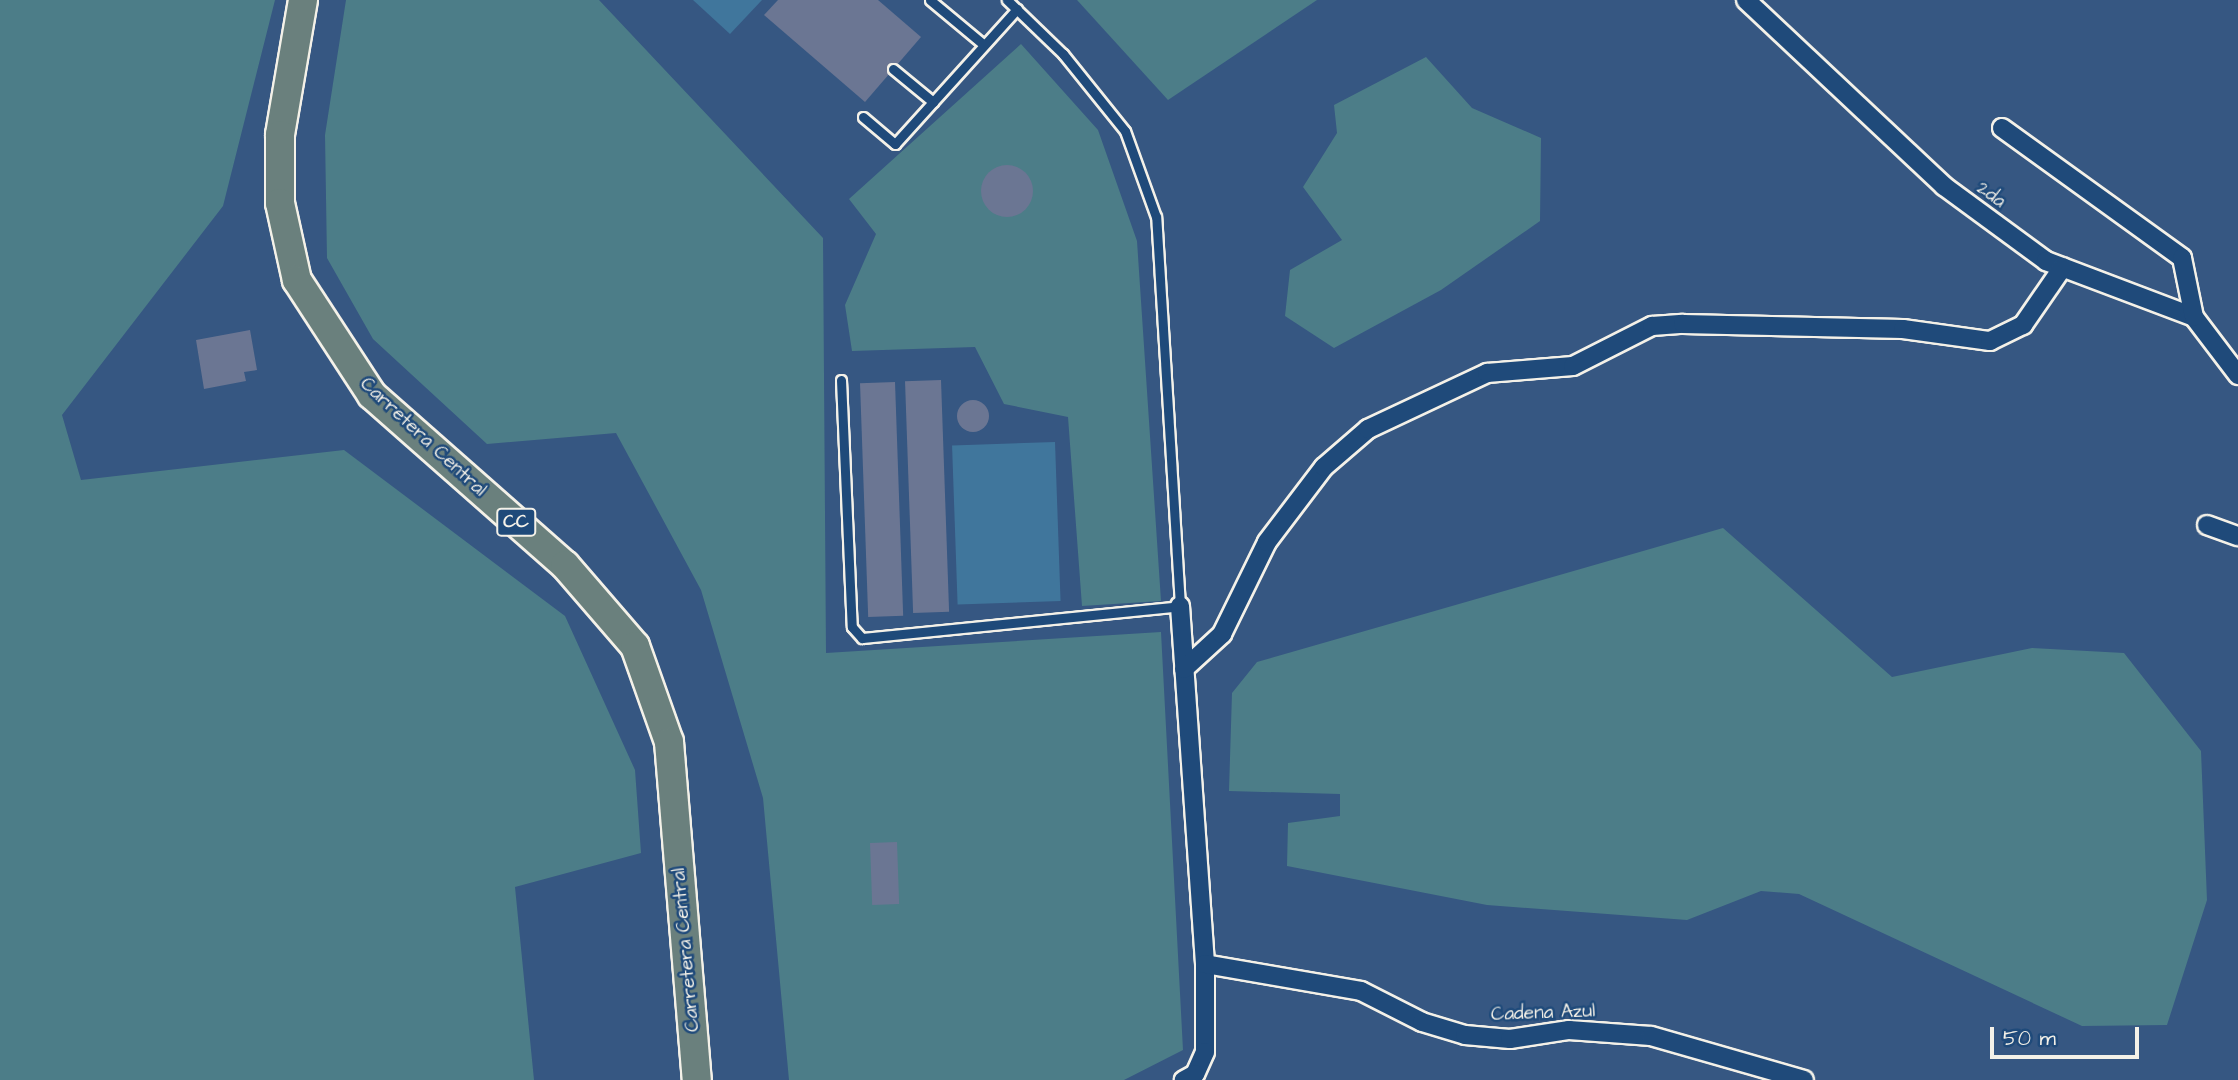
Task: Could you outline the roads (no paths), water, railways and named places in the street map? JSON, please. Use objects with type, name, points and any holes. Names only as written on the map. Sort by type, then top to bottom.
[{"type":"main road","name":"Carretera Central","points":[[303,0],[281,135],[281,203],[297,280],[372,395],[565,565],[635,646],[669,742],[697,1080]]},
{"type":"street","name":"2da","points":[[1746,0],[1944,186],[2063,267],[2194,317]]},
{"type":"street","points":[[2002,128],[2182,258],[2194,317],[2238,375]]},
{"type":"street","points":[[1184,669],[1222,634],[1267,542],[1324,467],[1368,429],[1487,373],[1573,366],[1653,326],[1683,324],[1903,329],[1990,341],[2022,325],[2063,267]]},
{"type":"street","points":[[2207,525],[2238,536]]},
{"type":"street","points":[[1180,606],[1205,964],[1205,1052],[1195,1074],[1184,1080]]},
{"type":"street","name":"Cadena Azul","points":[[1205,964],[1361,991],[1422,1022],[1465,1035],[1510,1039],[1569,1030],[1651,1036],[1804,1080]]},
{"type":"lane","points":[[930,0],[984,45]]},
{"type":"lane","points":[[842,380],[852,627],[862,638],[1180,606],[1156,217],[1125,131],[1007,0]]},
{"type":"lane","points":[[863,117],[895,144],[1017,9]]},
{"type":"lane","points":[[893,69],[933,102]]},
{"type":"water","points":[[693,0],[762,0],[730,34]]},
{"type":"water","points":[[1055,442],[1061,601],[958,604],[952,446]]}]
